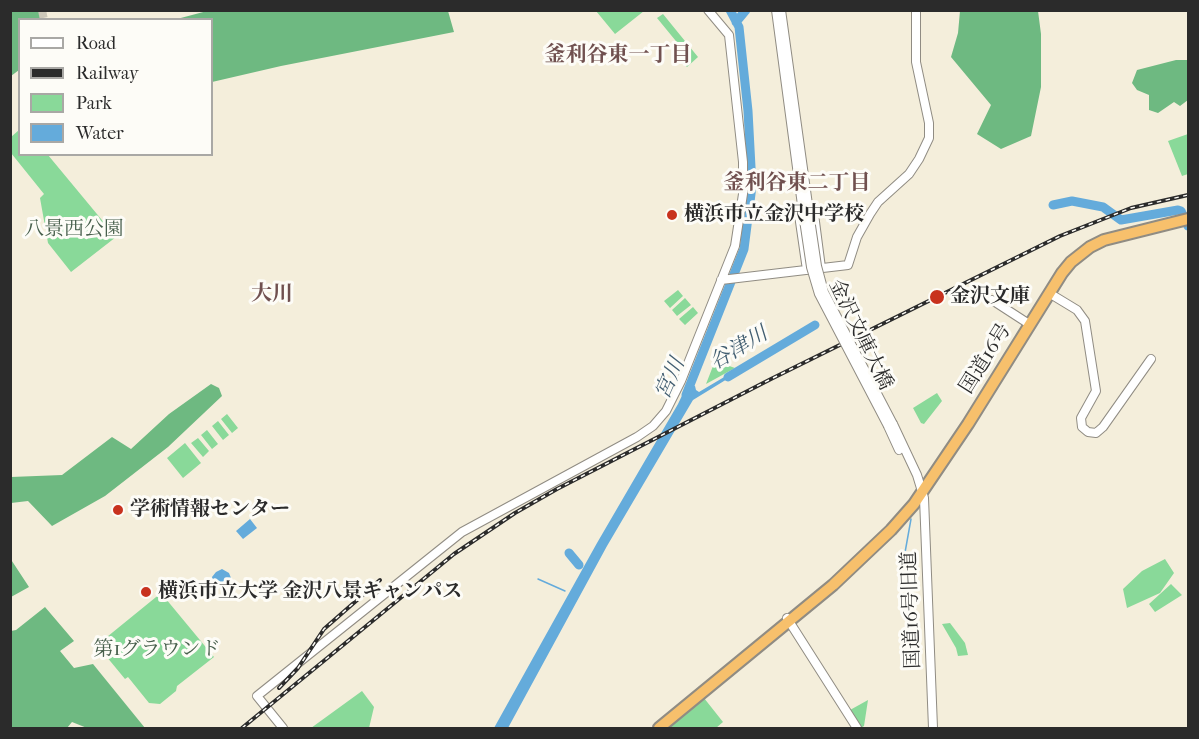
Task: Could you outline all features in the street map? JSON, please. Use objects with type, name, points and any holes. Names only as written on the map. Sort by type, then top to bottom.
[{"type":"highway","name":"国道16号","points":[[659,729],[852,561],[921,491],[968,424],[1029,324],[1071,262],[1097,243],[1129,232],[1186,219]]},
{"type":"highway","name":"国道16号","points":[[650,729],[788,619]]},
{"type":"street","points":[[283,729],[257,696],[462,532],[637,437],[660,419],[674,398],[723,280],[737,240],[743,194],[743,162],[729,35],[708,10]]},
{"type":"street","points":[[776,10],[791,126],[807,220]]},
{"type":"street","points":[[781,10],[807,220]]},
{"type":"street","points":[[723,280],[848,265],[857,237],[870,214],[878,202],[909,174],[927,143],[929,123],[916,62],[916,10]]},
{"type":"street","points":[[791,126],[791,158],[807,270]]},
{"type":"street","points":[[798,133],[806,155],[821,267]]},
{"type":"street","name":"金沢文庫大橋","points":[[807,220],[824,292],[917,475],[921,491]]},
{"type":"street","points":[[1049,293],[1077,310],[1085,321],[1096,391],[1081,418],[1082,427],[1088,432],[1096,433],[1103,428],[1151,359]]},
{"type":"street","points":[[992,300],[1029,324]]},
{"type":"street","name":"国道16号旧道","points":[[921,491],[924,507],[933,729]]},
{"type":"street","points":[[788,619],[857,729]]},
{"type":"green space","points":[[11,10],[42,11],[43,18],[18,18],[18,71],[11,76]]},
{"type":"green space","points":[[207,11],[448,11],[454,32],[213,82],[213,18],[181,18]]},
{"type":"green space","points":[[596,11],[644,11],[615,34]]},
{"type":"green space","points":[[960,11],[1038,11],[1041,34],[1041,87],[1031,136],[1001,149],[977,134],[991,105],[951,57],[958,33]]},
{"type":"green space","points":[[663,14],[698,57],[687,67],[683,63],[689,57],[657,18]]},
{"type":"green space","points":[[1176,60],[1188,60],[1188,100],[1180,106],[1174,102],[1158,113],[1149,110],[1149,95],[1137,90],[1132,83],[1137,70]]},
{"type":"green space","name":"八景西公園","points":[[18,131],[18,156],[49,156],[116,237],[71,272],[48,243],[40,198],[44,194],[11,153],[11,137]]},
{"type":"green space","points":[[1188,134],[1188,174],[1182,176],[1168,141]]},
{"type":"green space","points":[[678,290],[683,296],[670,308],[664,301]]},
{"type":"green space","points":[[685,298],[691,305],[677,316],[672,310]]},
{"type":"green space","points":[[693,307],[698,313],[685,325],[679,319]]},
{"type":"green space","points":[[715,361],[735,368],[706,384]]},
{"type":"green space","points":[[211,384],[219,388],[222,396],[168,447],[105,496],[52,526],[28,501],[11,503],[11,477],[62,475],[112,437],[131,449],[169,414]]},
{"type":"green space","points":[[937,393],[942,401],[924,424],[921,423],[913,408]]},
{"type":"green space","points":[[227,414],[238,428],[232,433],[221,419]]},
{"type":"green space","points":[[218,421],[229,435],[223,440],[212,426]]},
{"type":"green space","points":[[207,430],[218,444],[212,449],[201,435]]},
{"type":"green space","points":[[198,438],[209,451],[203,457],[191,443]]},
{"type":"green space","points":[[185,443],[201,463],[183,478],[167,458]]},
{"type":"green space","points":[[10,558],[29,587],[11,597],[10,597]]},
{"type":"green space","points":[[1165,559],[1174,573],[1160,593],[1127,608],[1123,589],[1142,571]]},
{"type":"green space","points":[[1171,584],[1182,595],[1155,612],[1149,604]]},
{"type":"green space","name":"第1グラウンド","points":[[161,593],[214,657],[177,686],[176,691],[160,704],[149,703],[128,677],[125,679],[106,656],[111,652],[102,641]]},
{"type":"green space","points":[[45,607],[74,641],[60,651],[74,668],[93,664],[145,728],[87,728],[72,722],[67,728],[11,728],[11,631],[16,630]]},
{"type":"green space","points":[[950,623],[965,643],[968,655],[958,656],[942,624]]},
{"type":"green space","points":[[362,691],[374,707],[369,728],[311,728]]},
{"type":"green space","points":[[704,698],[723,722],[716,728],[668,728]]},
{"type":"green space","points":[[868,700],[864,726],[861,728],[850,710]]},
{"type":"water","points":[[719,200],[730,216],[722,221],[711,205]]},
{"type":"water","points":[[736,370],[737,373],[693,400],[607,546],[508,728],[494,728],[688,383],[695,386],[699,392]]},
{"type":"water","points":[[250,519],[257,528],[243,539],[236,531]]},
{"type":"water","points":[[222,569],[229,573],[231,578],[220,584],[219,588],[213,582],[212,577]]},
{"type":"waterway","name":"宮川","points":[[686,395],[744,249],[752,186],[748,111],[739,27],[730,10]]},
{"type":"waterway","points":[[736,22],[746,10]]},
{"type":"waterway","name":"谷津川","points":[[1053,205],[1072,201],[1103,207],[1121,220],[1178,210],[1181,211],[1188,226]]},
{"type":"waterway","name":"谷津川","points":[[728,377],[815,325]]},
{"type":"waterway","points":[[899,586],[911,519]]},
{"type":"waterway","points":[[569,553],[579,565]]},
{"type":"waterway","points":[[538,579],[565,591]]},
{"type":"tunnel","points":[[42,10],[44,18]]},
{"type":"railway","points":[[242,728],[454,554],[515,513],[557,489],[771,379],[1060,236],[1131,208],[1188,195]]},
{"type":"railway","points":[[279,688],[298,668],[324,629],[380,580]]},
{"type":"place","name":"横浜市立金沢中学校","points":[[672,215]]},
{"type":"place","name":"金沢文庫","points":[[937,297]]},
{"type":"place","name":"学術情報センター","points":[[118,510]]},
{"type":"place","name":"横浜市立大学 金沢八景キャンパス","points":[[146,592]]},
{"type":"district","name":"釜利谷東一丁目","points":[[618,56]]},
{"type":"district","name":"釜利谷東二丁目","points":[[797,184]]},
{"type":"district","name":"大川","points":[[272,295]]}]
